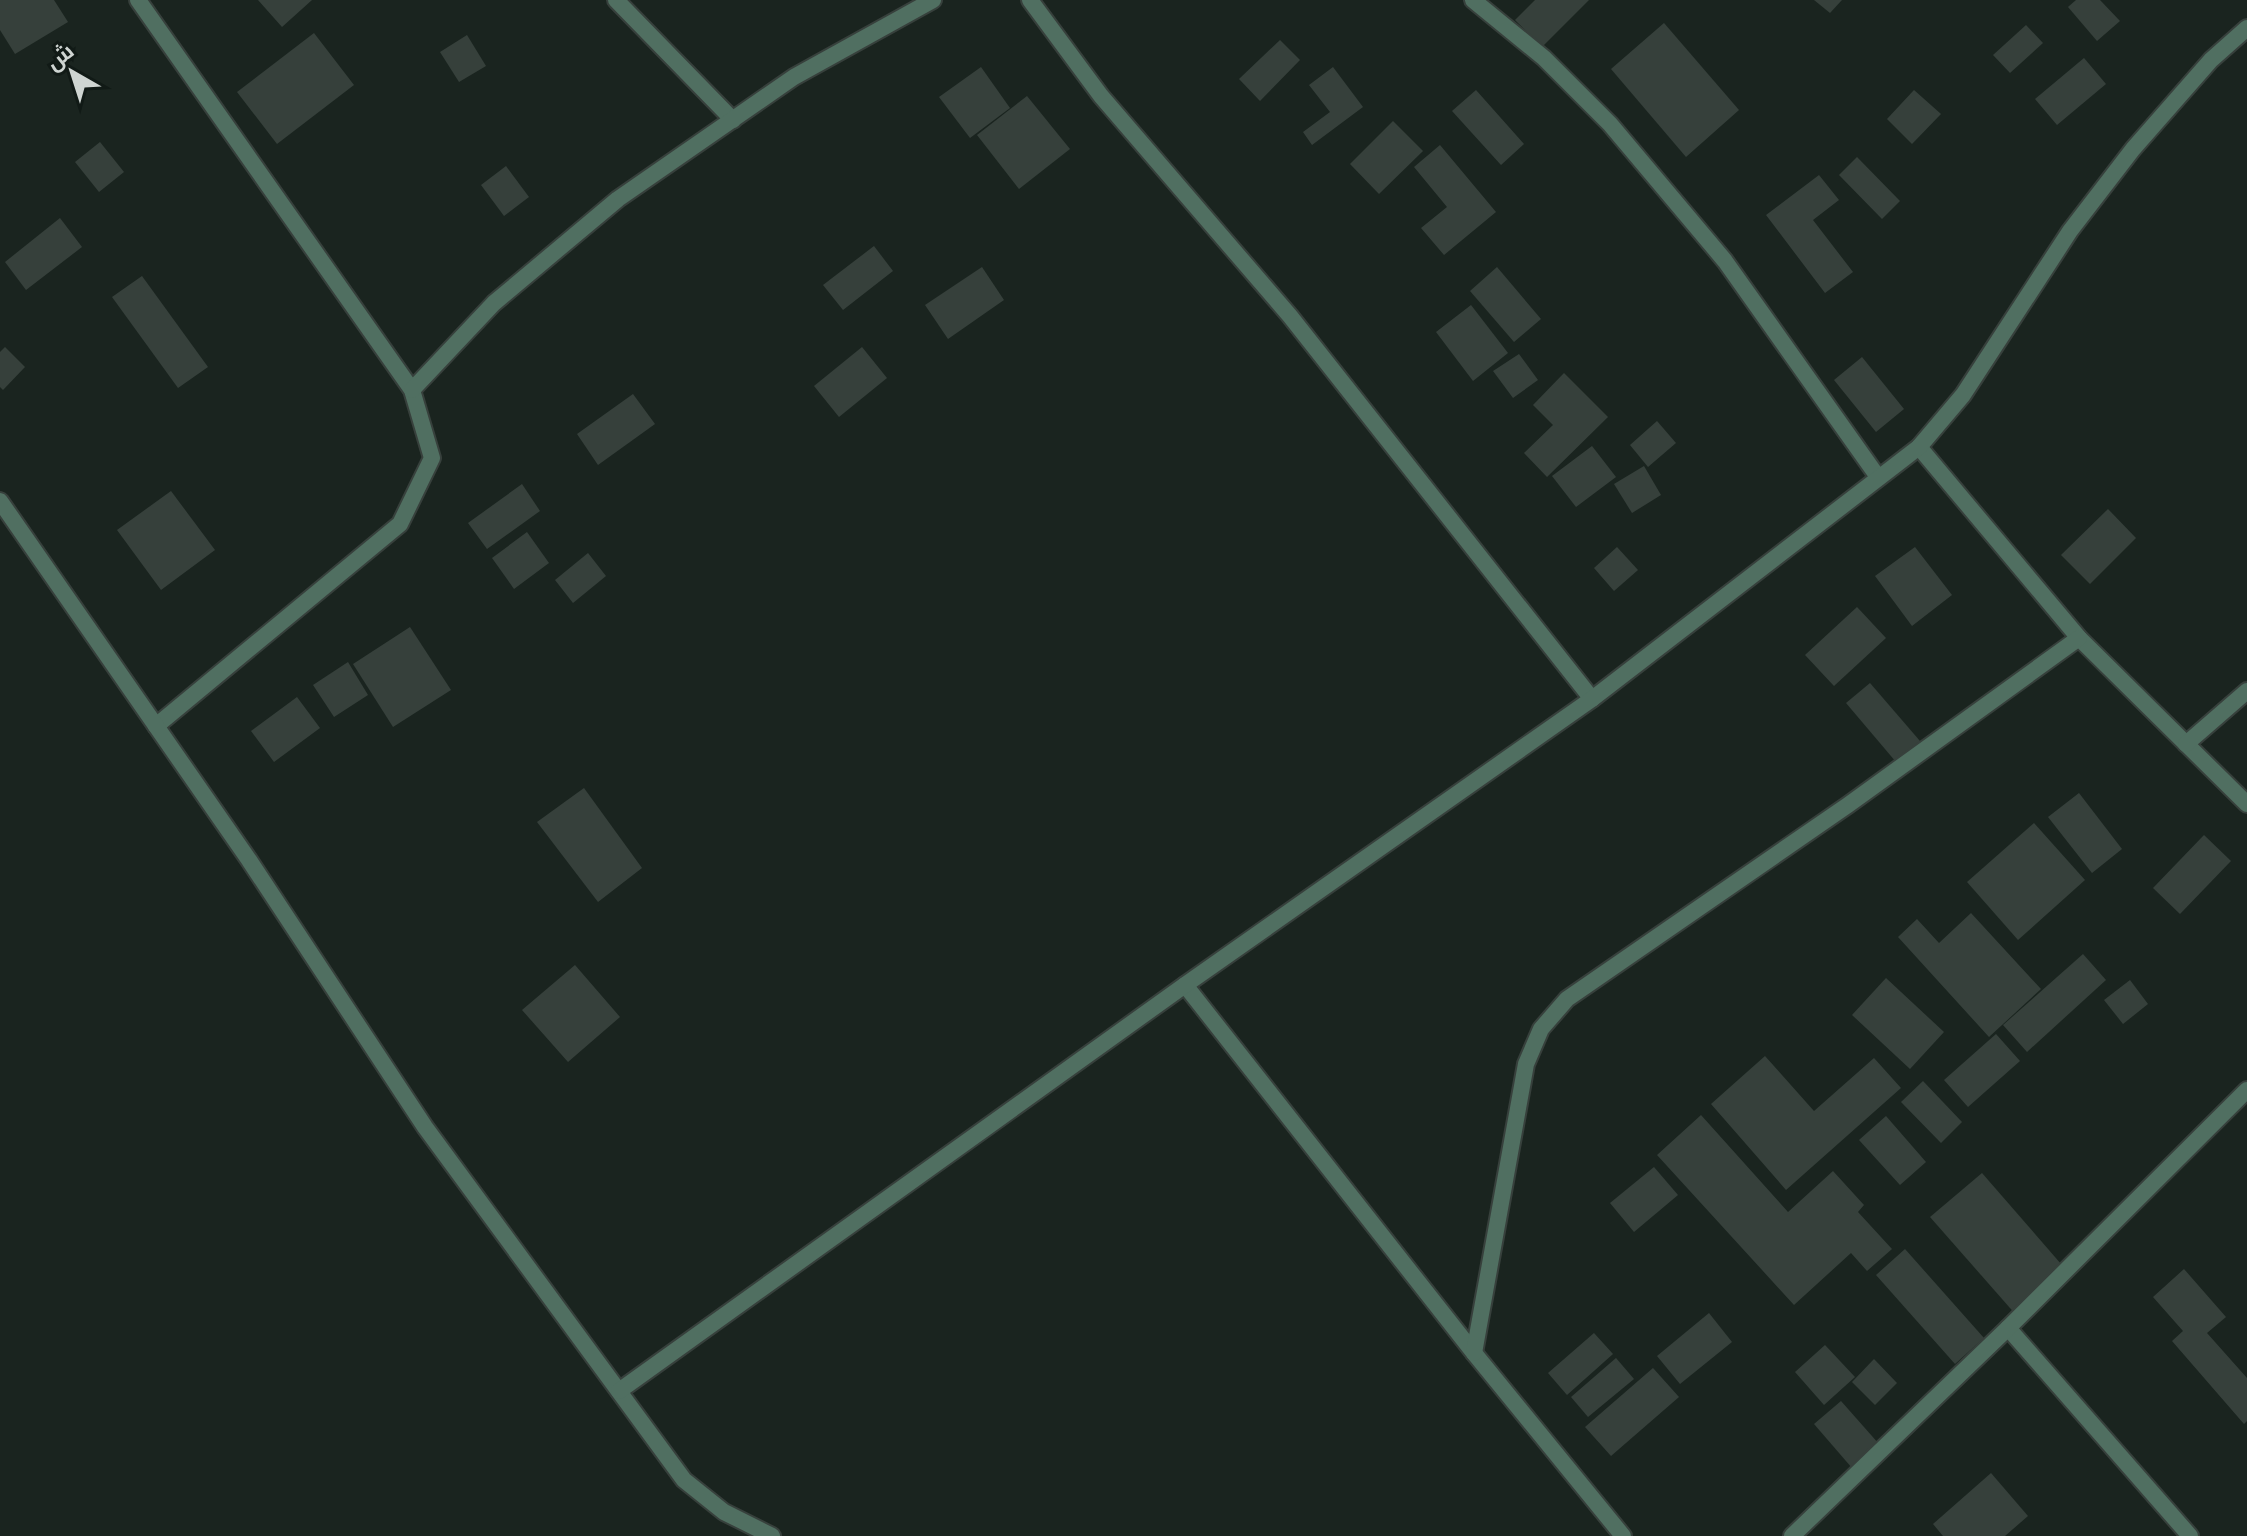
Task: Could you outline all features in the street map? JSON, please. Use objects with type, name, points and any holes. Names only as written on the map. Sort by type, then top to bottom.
[{"type":"street","points":[[138,0],[412,390],[432,458],[400,524],[156,726]]},
{"type":"street","points":[[616,0],[733,120]]},
{"type":"street","points":[[412,390],[494,303],[618,199],[794,77],[933,0]]},
{"type":"street","points":[[1030,0],[1101,96],[1290,316],[1592,699]]},
{"type":"street","points":[[1473,0],[1544,58],[1610,124],[1725,261],[1878,477]]},
{"type":"street","points":[[619,1391],[1185,985],[1592,699],[1919,447],[1963,395],[2070,231],[2133,149],[2211,60],[2247,28]]},
{"type":"street","points":[[1919,447],[2079,638],[2247,804]]},
{"type":"street","points":[[0,501],[156,726],[425,1127],[684,1480],[724,1512],[772,1536]]},
{"type":"street","points":[[1474,1353],[1526,1064],[1541,1029],[1567,999],[1848,805],[2079,638]]},
{"type":"street","points":[[2186,744],[2247,691]]},
{"type":"street","points":[[1185,985],[1474,1353],[1623,1536]]},
{"type":"street","points":[[1792,1536],[2008,1328],[2247,1090]]},
{"type":"street","points":[[2008,1328],[2190,1536]]},
{"type":"building","points":[[0,0],[54,0],[68,22],[15,54],[0,30]]},
{"type":"building","points":[[258,0],[312,0],[282,27]]},
{"type":"building","points":[[1535,0],[1589,0],[1542,47],[1515,20]]},
{"type":"building","points":[[1814,0],[1842,0],[1830,13]]},
{"type":"building","points":[[2076,0],[2100,0],[2120,21],[2097,41],[2068,7]]},
{"type":"building","points":[[1664,23],[1739,110],[1686,157],[1611,69]]},
{"type":"building","points":[[2026,25],[2043,43],[2010,73],[1993,55]]},
{"type":"building","points":[[314,33],[354,85],[277,144],[237,92]]},
{"type":"building","points":[[467,35],[486,66],[459,82],[440,52]]},
{"type":"building","points":[[1280,40],[1300,60],[1260,101],[1239,79]]},
{"type":"building","points":[[2084,58],[2106,84],[2057,125],[2035,99]]},
{"type":"building","points":[[981,67],[1010,108],[970,138],[939,97]]},
{"type":"building","points":[[1333,67],[1363,107],[1312,145],[1303,132],[1330,112],[1309,85]]},
{"type":"building","points":[[1476,90],[1524,144],[1501,165],[1452,111]]},
{"type":"building","points":[[1914,90],[1941,114],[1912,144],[1887,119]]},
{"type":"building","points":[[1027,96],[1070,149],[1019,189],[977,135]]},
{"type":"building","points":[[1393,121],[1423,151],[1379,194],[1350,164]]},
{"type":"building","points":[[100,142],[124,172],[99,192],[75,162]]},
{"type":"building","points":[[1440,145],[1496,212],[1444,255],[1421,228],[1447,207],[1414,167]]},
{"type":"building","points":[[1857,157],[1900,201],[1882,219],[1839,175]]},
{"type":"building","points":[[506,166],[529,197],[504,216],[481,185]]},
{"type":"building","points":[[1819,175],[1839,200],[1813,220],[1853,272],[1825,293],[1766,215]]},
{"type":"building","points":[[60,218],[82,247],[26,290],[5,262]]},
{"type":"building","points":[[874,246],[893,271],[843,310],[823,285]]},
{"type":"building","points":[[982,267],[1004,300],[948,339],[925,305]]},
{"type":"building","points":[[1497,267],[1541,319],[1514,342],[1470,291]]},
{"type":"building","points":[[142,276],[208,367],[178,388],[112,297]]},
{"type":"building","points":[[1471,305],[1508,353],[1473,381],[1436,332]]},
{"type":"building","points":[[5,347],[25,367],[3,390],[0,387],[0,352]]},
{"type":"building","points":[[862,347],[887,378],[839,417],[814,386]]},
{"type":"building","points":[[1519,354],[1538,380],[1513,398],[1493,371]]},
{"type":"building","points":[[1862,357],[1904,409],[1876,432],[1834,380]]},
{"type":"building","points":[[1564,373],[1608,417],[1547,477],[1524,453],[1553,425],[1533,405]]},
{"type":"building","points":[[633,394],[655,424],[598,465],[577,434]]},
{"type":"building","points":[[1657,421],[1676,443],[1648,467],[1630,445]]},
{"type":"building","points":[[1592,446],[1616,477],[1576,507],[1552,476]]},
{"type":"building","points":[[1644,466],[1661,495],[1632,513],[1614,484]]},
{"type":"building","points":[[522,484],[540,511],[487,549],[468,523]]},
{"type":"building","points":[[171,491],[215,550],[161,590],[117,530]]},
{"type":"building","points":[[2108,509],[2136,538],[2090,584],[2061,555]]},
{"type":"building","points":[[527,532],[549,563],[514,589],[492,558]]},
{"type":"building","points":[[1617,547],[1638,570],[1614,591],[1594,568]]},
{"type":"building","points":[[1915,547],[1952,595],[1912,626],[1875,576]]},
{"type":"building","points":[[588,553],[606,576],[573,603],[555,580]]},
{"type":"building","points":[[1857,607],[1886,638],[1834,686],[1805,655]]},
{"type":"building","points":[[410,627],[451,690],[393,727],[353,664]]},
{"type":"building","points":[[348,662],[368,695],[334,717],[313,685]]},
{"type":"building","points":[[1870,683],[1920,741],[1896,762],[1846,703]]},
{"type":"building","points":[[297,697],[320,728],[274,762],[251,731]]},
{"type":"building","points":[[584,788],[642,868],[598,902],[537,822]]},
{"type":"building","points":[[2079,793],[2122,849],[2092,873],[2048,817]]},
{"type":"building","points":[[2034,823],[2085,880],[2018,940],[1967,882]]},
{"type":"building","points":[[2204,835],[2231,861],[2180,914],[2153,888]]},
{"type":"building","points":[[1971,913],[2041,989],[1989,1037],[1898,937],[1917,919],[1939,943]]},
{"type":"building","points":[[2083,954],[2106,980],[2027,1052],[2003,1025]]},
{"type":"building","points":[[575,965],[620,1017],[568,1062],[522,1010]]},
{"type":"building","points":[[1886,978],[1944,1032],[1910,1069],[1852,1015]]},
{"type":"building","points":[[2130,980],[2148,1004],[2123,1024],[2104,1000]]},
{"type":"building","points":[[1996,1034],[2020,1061],[1968,1107],[1944,1080]]},
{"type":"building","points":[[1765,1056],[1814,1111],[1874,1058],[1901,1088],[1786,1190],[1711,1104]]},
{"type":"building","points":[[1923,1081],[1962,1122],[1941,1143],[1901,1102]]},
{"type":"building","points":[[1701,1115],[1788,1212],[1833,1171],[1864,1205],[1858,1212],[1892,1249],[1867,1271],[1851,1253],[1794,1305],[1657,1155]]},
{"type":"building","points":[[1886,1116],[1926,1162],[1900,1185],[1859,1140]]},
{"type":"building","points":[[1654,1167],[1678,1195],[1634,1232],[1610,1203]]},
{"type":"building","points":[[1982,1173],[2068,1272],[2017,1316],[1930,1217]]},
{"type":"building","points":[[1905,1249],[1984,1338],[1955,1364],[1876,1275]]},
{"type":"building","points":[[2184,1269],[2226,1317],[2207,1333],[2247,1378],[2247,1421],[2244,1424],[2172,1341],[2183,1331],[2153,1297]]},
{"type":"building","points":[[1709,1313],[1732,1342],[1680,1384],[1657,1356]]},
{"type":"building","points":[[1594,1333],[1613,1354],[1567,1395],[1548,1373]]},
{"type":"building","points":[[1825,1345],[1855,1377],[1824,1405],[1795,1372]]},
{"type":"building","points":[[1616,1358],[1634,1379],[1588,1417],[1571,1397]]},
{"type":"building","points":[[1874,1359],[1897,1383],[1875,1405],[1852,1382]]},
{"type":"building","points":[[1653,1368],[1679,1397],[1611,1456],[1585,1427]]},
{"type":"building","points":[[1841,1401],[1879,1444],[1852,1468],[1814,1424]]},
{"type":"building","points":[[1991,1473],[2028,1516],[2005,1536],[1943,1536],[1933,1524]]}]
